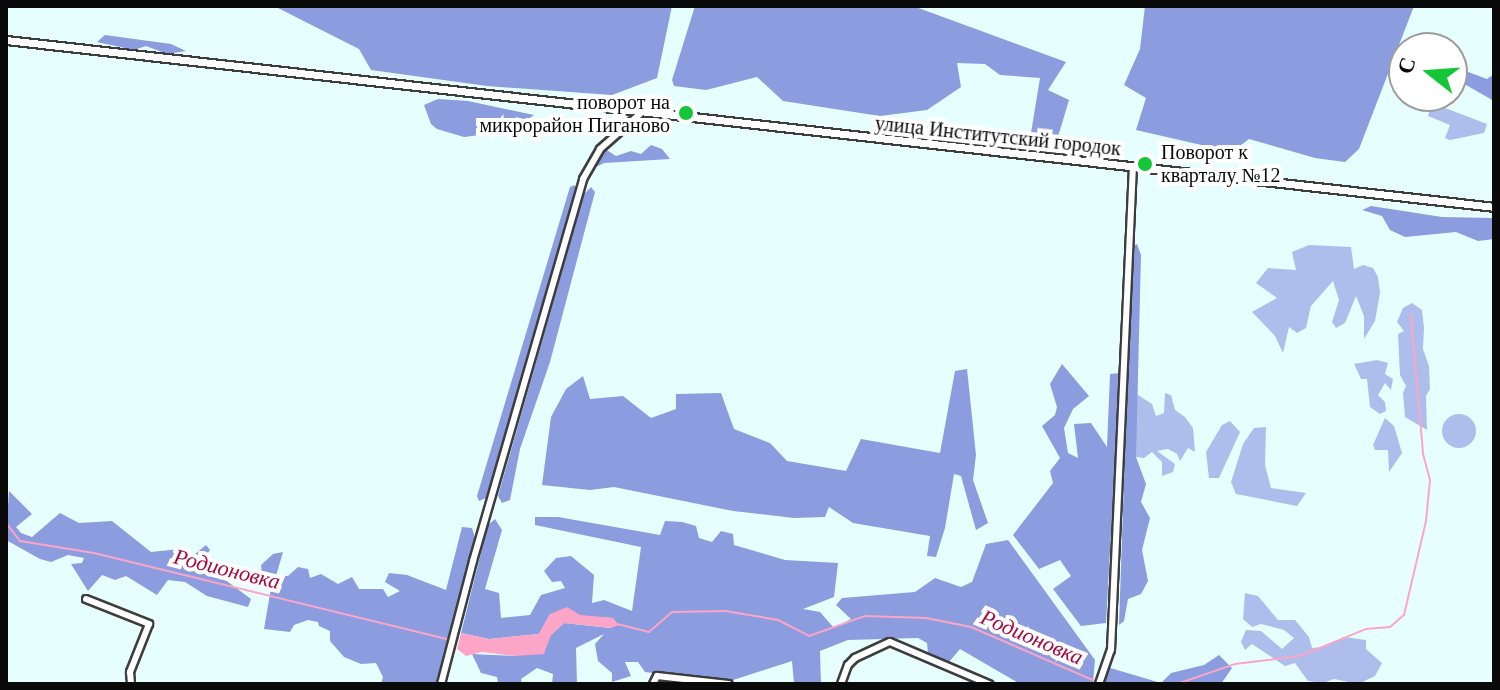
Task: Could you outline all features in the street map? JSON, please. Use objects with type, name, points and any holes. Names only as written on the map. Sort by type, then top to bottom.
[{"type":"street","name":"улица Институтский городок","points":[[6,40],[1494,207]]},
{"type":"street","points":[[441,684],[476,548],[583,179],[600,149],[641,113]]},
{"type":"street","points":[[1099,684],[1111,650],[1133,167]]},
{"type":"street","points":[[86,599],[149,624],[130,672],[131,684]]},
{"type":"street","points":[[841,684],[848,665],[855,658],[890,642],[989,684]]},
{"type":"street","points":[[653,684],[657,676],[729,684]]},
{"type":"shaded area","points":[[274,6],[672,6],[657,78],[612,95],[487,86],[371,70],[359,49]]},
{"type":"shaded area","points":[[695,6],[913,6],[1066,62],[1048,90],[1069,100],[1057,140],[1031,133],[1040,78],[1000,75],[985,64],[957,63],[961,87],[927,110],[880,116],[783,101],[757,77],[706,90],[674,86],[672,80]]},
{"type":"shaded area","points":[[1145,6],[1414,6],[1404,32],[1388,32],[1388,74],[1359,149],[1345,162],[1315,158],[1249,139],[1232,152],[1136,130],[1146,98],[1124,85],[1140,49]]},
{"type":"shaded area","points":[[105,35],[171,44],[186,51],[167,54],[146,46],[134,50],[97,42]]},
{"type":"shaded area","points":[[1468,72],[1487,79],[1494,74],[1494,101],[1468,86]]},
{"type":"shaded area","points":[[438,99],[468,101],[534,115],[527,120],[516,117],[513,129],[505,132],[464,137],[437,129],[431,124],[424,105]]},
{"type":"shaded area","points":[[1429,112],[1456,112],[1487,124],[1484,133],[1450,140],[1445,138],[1450,125],[1428,116]]},
{"type":"shaded area","points":[[651,145],[662,149],[670,159],[604,163],[596,167],[595,162],[605,149],[616,156],[631,151],[641,154]]},
{"type":"shaded area","points":[[575,185],[577,193],[486,498],[479,501],[477,496],[570,187]]},
{"type":"shaded area","points":[[591,187],[595,192],[550,362],[520,449],[510,500],[502,503],[498,496],[584,194]]},
{"type":"shaded area","points":[[1371,206],[1442,217],[1494,218],[1494,239],[1478,241],[1456,232],[1405,237],[1390,230],[1382,216],[1362,210]]},
{"type":"shaded area","points":[[1137,244],[1141,255],[1136,457],[1146,484],[1141,502],[1150,518],[1142,550],[1148,581],[1141,594],[1128,599],[1124,621],[1119,625],[1132,247]]},
{"type":"shaded area","points":[[1309,245],[1351,247],[1354,269],[1363,265],[1373,268],[1380,293],[1375,321],[1364,339],[1364,316],[1356,296],[1345,323],[1336,328],[1332,322],[1339,300],[1333,281],[1311,306],[1306,328],[1297,333],[1289,327],[1283,353],[1275,336],[1252,312],[1277,298],[1256,283],[1268,268],[1296,270],[1292,252]]},
{"type":"shaded area","points":[[1412,303],[1422,310],[1423,349],[1429,366],[1427,430],[1405,417],[1403,393],[1406,386],[1400,375],[1398,334],[1404,331],[1397,322],[1403,308]]},
{"type":"shaded area","points":[[1377,360],[1388,363],[1385,374],[1393,379],[1391,390],[1385,383],[1378,395],[1385,402],[1386,411],[1380,414],[1370,407],[1367,379],[1361,379],[1354,364]]},
{"type":"shaded area","points":[[1062,364],[1089,396],[1073,409],[1064,428],[1068,453],[1078,458],[1074,424],[1091,423],[1107,447],[1110,374],[1120,373],[1106,623],[1081,626],[1053,589],[1071,576],[1060,560],[1039,569],[1013,535],[1053,483],[1050,471],[1060,458],[1042,426],[1055,415],[1057,407],[1050,384]]},
{"type":"shaded area","points":[[967,369],[976,455],[973,480],[988,523],[976,530],[961,476],[954,474],[945,528],[936,557],[927,556],[930,536],[853,523],[829,507],[825,517],[794,518],[733,511],[614,487],[590,490],[542,485],[551,417],[566,389],[583,376],[590,399],[623,396],[651,418],[676,409],[676,394],[721,393],[734,429],[770,443],[787,461],[846,471],[861,439],[940,453],[955,371]]},
{"type":"shaded area","points":[[1135,393],[1152,404],[1156,416],[1164,413],[1165,393],[1171,395],[1175,410],[1193,428],[1195,452],[1188,448],[1180,461],[1177,454],[1168,449],[1157,451],[1175,464],[1173,472],[1162,476],[1162,462],[1152,452],[1144,458],[1136,457]]},
{"type":"shaded area","points":[[1459,414],[1471,419],[1476,431],[1471,443],[1459,448],[1447,443],[1442,431],[1447,419]]},
{"type":"shaded area","points":[[1385,418],[1394,426],[1402,453],[1389,472],[1388,450],[1375,450],[1373,445]]},
{"type":"shaded area","points":[[1230,421],[1240,432],[1219,478],[1209,478],[1206,452],[1222,425]]},
{"type":"shaded area","points":[[1266,427],[1265,465],[1271,488],[1306,493],[1297,506],[1236,494],[1231,482],[1243,444],[1254,428]]},
{"type":"shaded area","points":[[9,491],[32,514],[16,527],[21,533],[32,537],[60,513],[79,523],[112,521],[151,552],[180,549],[177,561],[190,558],[206,545],[210,550],[201,562],[251,599],[248,607],[207,596],[185,582],[168,580],[157,595],[126,576],[115,580],[102,575],[88,591],[71,564],[82,563],[84,558],[68,555],[51,562],[6,540]]},
{"type":"shaded area","points":[[535,517],[558,517],[660,535],[665,521],[682,522],[696,526],[699,538],[712,542],[721,531],[733,534],[734,545],[785,560],[838,563],[834,597],[803,609],[820,612],[834,628],[851,619],[836,605],[842,598],[915,592],[935,578],[961,587],[972,582],[986,544],[1008,540],[1095,660],[1093,682],[1020,684],[960,649],[949,662],[928,654],[927,643],[918,638],[848,640],[820,651],[821,684],[794,683],[792,661],[727,682],[645,672],[638,662],[625,662],[631,676],[612,682],[612,673],[598,661],[595,644],[604,634],[576,648],[577,684],[552,684],[553,674],[537,668],[521,679],[522,684],[498,684],[497,677],[481,673],[472,654],[515,656],[551,635],[564,623],[611,628],[613,618],[550,614],[539,634],[489,639],[461,633],[488,525],[495,519],[502,530],[485,589],[499,593],[501,618],[530,615],[541,595],[565,588],[561,581],[552,582],[544,571],[556,558],[571,556],[594,575],[592,603],[604,600],[632,611],[641,547],[535,525]]},
{"type":"shaded area","points":[[462,527],[472,528],[475,538],[437,684],[381,684],[383,677],[376,663],[361,664],[344,657],[330,641],[330,631],[319,626],[318,622],[308,620],[294,625],[290,632],[264,629],[271,588],[262,576],[261,565],[273,554],[283,552],[276,576],[288,576],[298,567],[308,569],[310,578],[321,574],[338,584],[352,577],[359,589],[383,589],[388,597],[400,591],[385,582],[389,573],[407,575],[446,590]]},
{"type":"shaded area","points":[[1245,593],[1258,596],[1278,620],[1295,620],[1309,637],[1312,648],[1324,647],[1344,637],[1366,640],[1366,649],[1382,663],[1375,676],[1358,684],[1334,679],[1323,683],[1308,681],[1295,663],[1285,666],[1252,644],[1245,650],[1241,642],[1246,630],[1261,631],[1282,649],[1294,638],[1284,630],[1261,624],[1252,627],[1243,619]]},
{"type":"shaded area","points":[[567,607],[580,615],[613,618],[619,625],[611,628],[564,623],[551,635],[544,654],[515,656],[482,652],[466,656],[457,649],[461,633],[489,639],[539,634],[550,614]]},
{"type":"shaded area","points":[[1219,655],[1232,668],[1221,684],[1103,684],[1107,667],[1161,683],[1171,673],[1204,665]]},
{"type":"waterway","name":"Родионовка","points":[[1177,684],[1235,664],[1300,656],[1366,629],[1390,627],[1404,615],[1426,521],[1430,480],[1423,453],[1411,315]]},
{"type":"waterway","name":"Родионовка","points":[[6,523],[20,541],[94,553],[448,639]]},
{"type":"waterway","name":"Родионовка","points":[[617,624],[649,632],[672,612],[725,611],[778,620],[809,636],[865,616],[926,618],[971,627],[1095,681]]},
{"type":"place","name":"поворот на микрорайон Пиганово","points":[[686,113]]},
{"type":"place","name":"Поворот к кварталу №12","points":[[1145,164]]}]
